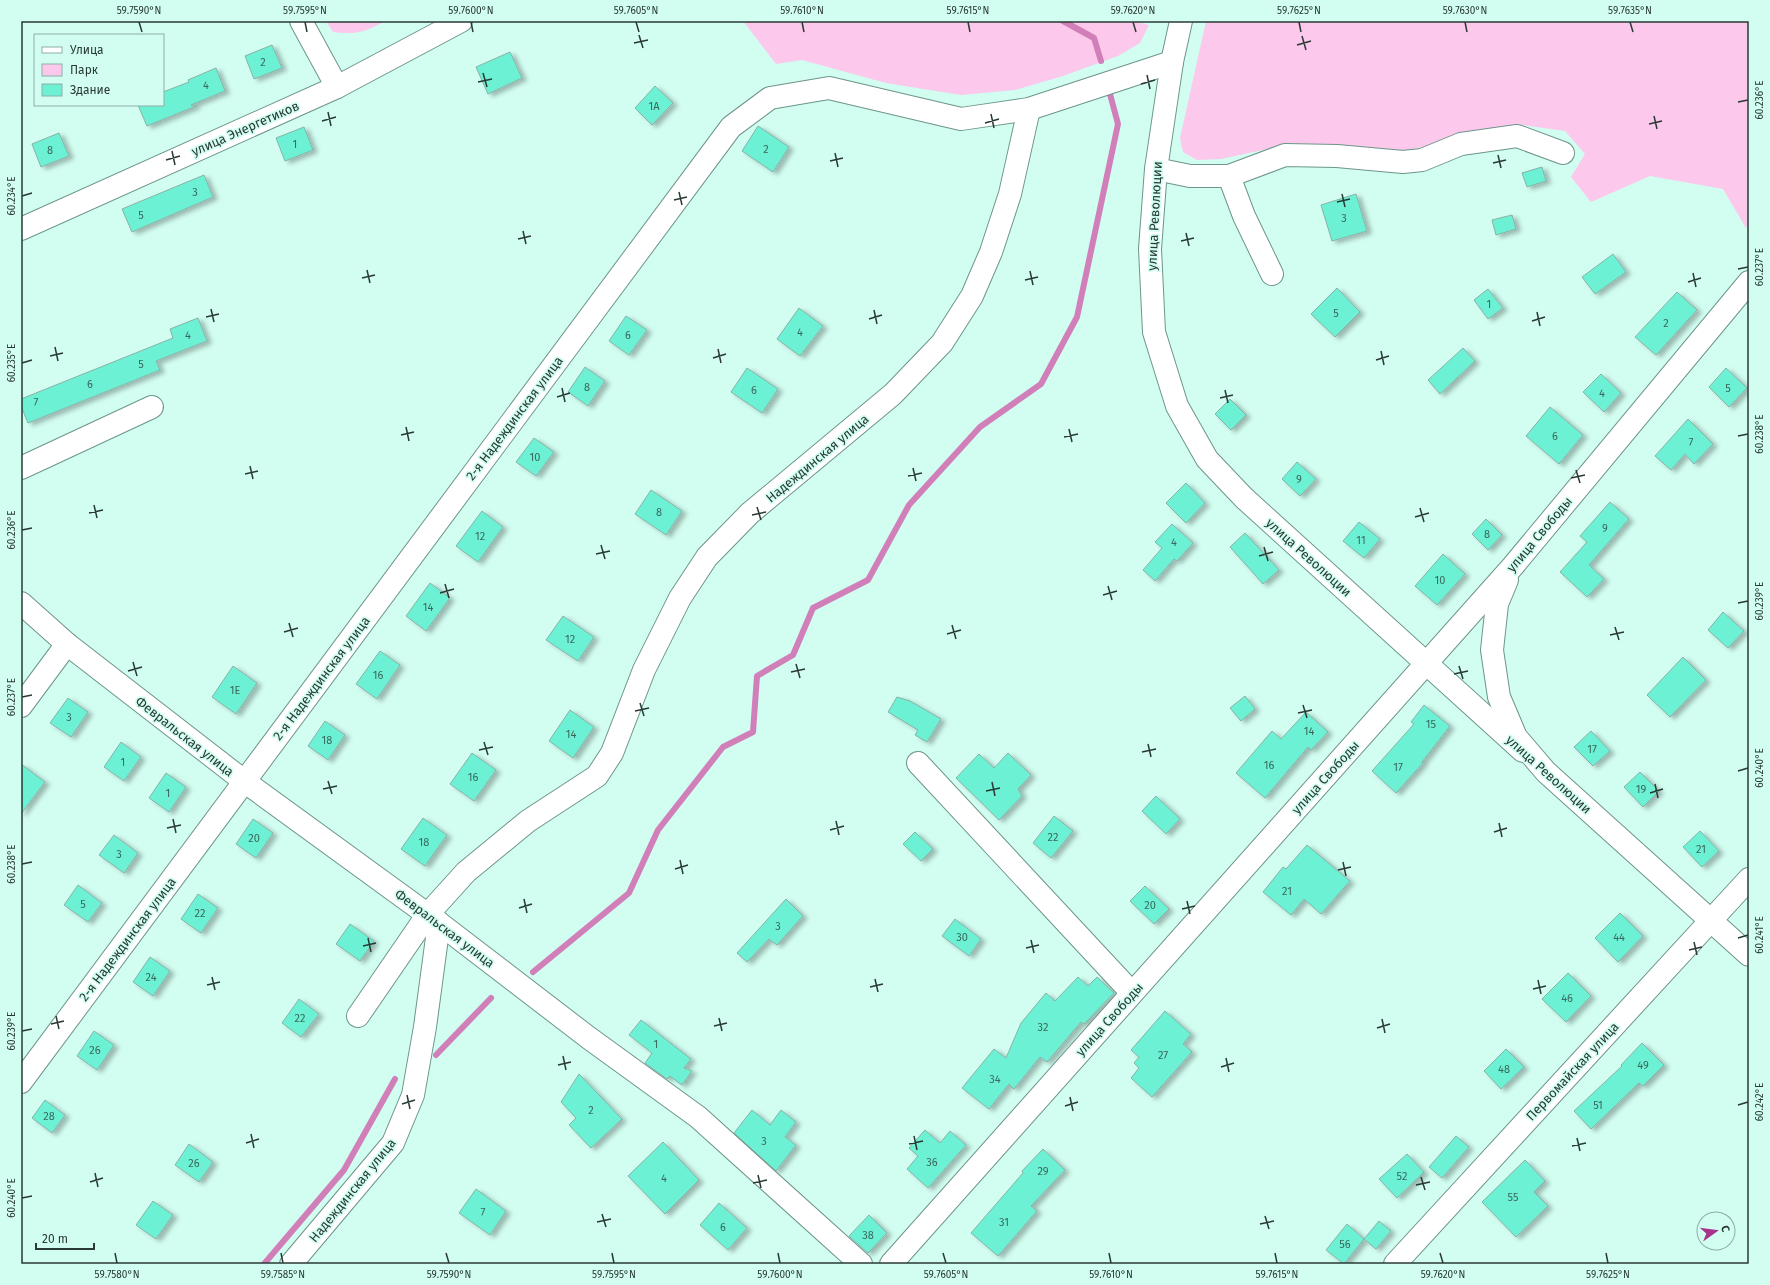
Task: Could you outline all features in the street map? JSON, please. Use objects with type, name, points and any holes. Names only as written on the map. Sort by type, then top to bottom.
[{"type":"street","points":[[300,21],[337,87]]},
{"type":"street","name":"улица Энергетиков","points":[[21,229],[337,87],[461,21]]},
{"type":"street","name":"улица Революции","points":[[1181,21],[1172,62],[1156,169],[1150,249],[1154,332],[1176,406],[1207,458],[1244,498],[1749,955]]},
{"type":"street","name":"2-я Надеждинская улица","points":[[21,1082],[731,127],[770,98],[829,88],[961,119],[1029,109],[1172,62]]},
{"type":"street","name":"Надеждинская улица","points":[[291,1264],[393,1143],[413,1095],[425,1027],[434,919],[466,872],[528,820],[597,776],[612,753],[644,670],[680,598],[707,557],[750,513],[893,394],[942,343],[972,296],[991,252],[1010,194],[1029,109]]},
{"type":"street","points":[[1156,169],[1190,176],[1229,176],[1285,155],[1337,156],[1409,161],[1422,160],[1461,144],[1517,136],[1563,153]]},
{"type":"street","points":[[1229,176],[1244,216],[1272,274]]},
{"type":"street","name":"улица Свободы","points":[[892,1264],[1513,566],[1749,282]]},
{"type":"street","points":[[21,468],[152,407]]},
{"type":"street","points":[[1513,566],[1497,604],[1492,650],[1499,697],[1516,737],[1546,772]]},
{"type":"street","name":"Февральская улица","points":[[21,603],[67,644],[244,782],[434,919],[589,1038],[698,1117],[861,1264]]},
{"type":"street","points":[[21,706],[67,644]]},
{"type":"street","points":[[918,763],[1132,993]]},
{"type":"street","name":"Первомайская улица","points":[[1395,1264],[1749,879]]},
{"type":"street","points":[[358,1016],[434,919]]},
{"type":"green space","points":[[326,21],[385,21],[360,32],[348,33],[333,32]]},
{"type":"green space","points":[[743,21],[1133,21],[1149,25],[1140,43],[1118,56],[1063,76],[1015,90],[961,95],[886,83],[802,60],[776,64]]},
{"type":"green space","points":[[1206,21],[1749,21],[1749,224],[1746,228],[1723,189],[1650,176],[1591,202],[1571,177],[1585,154],[1565,131],[1515,124],[1402,152],[1286,145],[1221,159],[1197,160],[1183,152],[1180,138]]},
{"type":"building","points":[[272,45],[282,68],[254,79],[245,56]]},
{"type":"building","points":[[510,52],[522,78],[488,94],[476,67]]},
{"type":"building","points":[[216,68],[225,91],[191,105],[196,106],[147,126],[138,106],[164,106],[164,92],[189,82],[188,80]]},
{"type":"building","points":[[655,86],[673,103],[652,125],[635,108]]},
{"type":"building","points":[[758,126],[789,147],[773,172],[742,151]]},
{"type":"building","points":[[304,127],[313,150],[285,161],[276,138]]},
{"type":"building","points":[[59,133],[69,156],[41,167],[32,144]]},
{"type":"building","points":[[1542,167],[1546,181],[1527,187],[1522,173]]},
{"type":"building","points":[[204,175],[213,197],[132,232],[122,209]]},
{"type":"building","points":[[1356,194],[1367,231],[1332,241],[1321,205]]},
{"type":"building","points":[[1512,215],[1516,229],[1496,235],[1492,220]]},
{"type":"building","points":[[1613,254],[1626,272],[1595,294],[1582,277]]},
{"type":"building","points":[[1337,288],[1360,312],[1335,337],[1311,314]]},
{"type":"building","points":[[1488,289],[1503,308],[1488,319],[1474,300]]},
{"type":"building","points":[[1677,292],[1697,310],[1656,355],[1635,337]]},
{"type":"building","points":[[799,308],[823,326],[800,356],[777,339]]},
{"type":"building","points":[[626,316],[647,330],[629,355],[609,341]]},
{"type":"building","points":[[198,318],[207,341],[156,361],[160,370],[28,423],[21,406],[21,399],[173,338],[170,329]]},
{"type":"building","points":[[1463,348],[1475,361],[1440,394],[1428,380]]},
{"type":"building","points":[[585,367],[605,381],[588,406],[568,392]]},
{"type":"building","points":[[747,368],[778,389],[762,413],[731,392]]},
{"type":"building","points":[[1726,368],[1747,388],[1729,407],[1709,387]]},
{"type":"building","points":[[1601,374],[1621,393],[1604,412],[1583,392]]},
{"type":"building","points":[[1230,399],[1246,415],[1231,430],[1215,414]]},
{"type":"building","points":[[1550,407],[1583,435],[1559,464],[1526,436]]},
{"type":"building","points":[[1688,419],[1713,444],[1694,464],[1685,454],[1671,470],[1655,456]]},
{"type":"building","points":[[534,438],[554,452],[536,476],[516,462]]},
{"type":"building","points":[[1297,462],[1316,479],[1300,496],[1282,479]]},
{"type":"building","points":[[1186,483],[1205,503],[1186,523],[1166,503]]},
{"type":"building","points":[[651,490],[682,511],[666,535],[635,514]]},
{"type":"building","points":[[1610,502],[1629,519],[1589,565],[1604,579],[1587,597],[1560,572],[1587,542],[1580,536]]},
{"type":"building","points":[[482,511],[503,527],[478,562],[456,546]]},
{"type":"building","points":[[1486,519],[1502,535],[1488,550],[1472,534]]},
{"type":"building","points":[[1359,522],[1380,539],[1364,558],[1343,541]]},
{"type":"building","points":[[1172,524],[1193,543],[1177,561],[1174,559],[1155,581],[1143,570],[1162,548],[1155,542]]},
{"type":"building","points":[[1245,533],[1279,570],[1263,584],[1230,547]]},
{"type":"building","points":[[1443,554],[1465,574],[1437,605],[1415,586]]},
{"type":"building","points":[[430,583],[450,598],[426,631],[406,616]]},
{"type":"building","points":[[1723,612],[1744,631],[1728,648],[1708,630]]},
{"type":"building","points":[[563,616],[594,637],[578,661],[546,640]]},
{"type":"building","points":[[380,651],[400,665],[377,699],[356,684]]},
{"type":"building","points":[[1683,657],[1706,680],[1670,717],[1647,695]]},
{"type":"building","points":[[233,666],[257,683],[236,714],[212,697]]},
{"type":"building","points":[[1245,696],[1255,709],[1241,721],[1230,708]]},
{"type":"building","points":[[897,697],[910,701],[941,719],[927,742],[915,735],[918,730],[888,712]]},
{"type":"building","points":[[68,698],[88,712],[71,737],[50,723]]},
{"type":"building","points":[[1424,705],[1450,726],[1422,762],[1423,763],[1396,793],[1372,771],[1414,724],[1411,722]]},
{"type":"building","points":[[570,710],[594,727],[573,758],[549,741]]},
{"type":"building","points":[[1306,712],[1328,732],[1311,750],[1308,747],[1265,798],[1236,773],[1272,731],[1281,739]]},
{"type":"building","points":[[325,721],[345,735],[328,760],[308,746]]},
{"type":"building","points":[[1591,731],[1610,751],[1593,766],[1574,747]]},
{"type":"building","points":[[121,742],[141,757],[124,781],[104,767]]},
{"type":"building","points":[[472,753],[496,770],[474,801],[450,784]]},
{"type":"building","points":[[1008,753],[1031,775],[1018,789],[1022,796],[999,820],[956,778],[979,754],[994,768]]},
{"type":"building","points":[[21,764],[45,782],[21,814]]},
{"type":"building","points":[[1640,772],[1659,791],[1643,807],[1624,787]]},
{"type":"building","points":[[166,773],[186,787],[169,812],[149,798]]},
{"type":"building","points":[[1156,796],[1180,819],[1166,834],[1142,811]]},
{"type":"building","points":[[1054,816],[1073,831],[1051,858],[1033,843]]},
{"type":"building","points":[[423,818],[447,835],[425,866],[401,849]]},
{"type":"building","points":[[253,819],[273,833],[256,858],[236,844]]},
{"type":"building","points":[[1700,831],[1719,851],[1702,867],[1683,847]]},
{"type":"building","points":[[915,832],[933,849],[921,861],[903,844]]},
{"type":"building","points":[[114,835],[138,853],[124,873],[99,855]]},
{"type":"building","points":[[1307,845],[1350,881],[1321,914],[1304,899],[1291,915],[1263,892],[1283,867],[1286,869]]},
{"type":"building","points":[[78,885],[102,903],[88,922],[64,905]]},
{"type":"building","points":[[1145,886],[1169,909],[1154,924],[1130,901]]},
{"type":"building","points":[[198,894],[218,908],[201,933],[181,919]]},
{"type":"building","points":[[786,899],[803,916],[777,945],[769,939],[747,962],[737,953]]},
{"type":"building","points":[[1620,913],[1643,936],[1618,962],[1595,938]]},
{"type":"building","points":[[955,919],[981,939],[969,956],[942,936]]},
{"type":"building","points":[[350,924],[374,941],[360,961],[336,944]]},
{"type":"building","points":[[150,957],[170,971],[153,996],[133,982]]},
{"type":"building","points":[[1568,973],[1591,996],[1566,1022],[1542,999]]},
{"type":"building","points":[[1078,977],[1088,986],[1097,977],[1114,993],[1084,1024],[1081,1022],[1047,1062],[1040,1057],[1014,1089],[1009,1084],[989,1109],[962,1088],[994,1049],[1006,1058],[1021,1023],[1046,993],[1055,1001]]},
{"type":"building","points":[[299,999],[319,1014],[301,1037],[282,1023]]},
{"type":"building","points":[[1165,1011],[1191,1034],[1183,1044],[1192,1052],[1152,1097],[1131,1078],[1139,1068],[1134,1063],[1139,1057],[1131,1050]]},
{"type":"building","points":[[641,1020],[691,1059],[684,1068],[692,1071],[682,1085],[670,1076],[667,1079],[645,1063],[652,1053],[629,1035]]},
{"type":"building","points":[[94,1031],[114,1045],[97,1070],[77,1056]]},
{"type":"building","points":[[1642,1043],[1664,1065],[1643,1086],[1639,1083],[1591,1129],[1574,1111],[1622,1066],[1621,1065]]},
{"type":"building","points":[[1506,1049],[1524,1067],[1501,1089],[1484,1071]]},
{"type":"building","points":[[579,1074],[622,1119],[591,1148],[569,1125],[576,1118],[561,1102]]},
{"type":"building","points":[[45,1100],[65,1115],[52,1133],[32,1118]]},
{"type":"building","points":[[752,1110],[770,1125],[781,1110],[796,1122],[785,1137],[796,1145],[776,1171],[734,1133]]},
{"type":"building","points":[[925,1130],[940,1143],[950,1131],[966,1145],[928,1188],[907,1169],[918,1156],[909,1148]]},
{"type":"building","points":[[1456,1136],[1469,1147],[1442,1178],[1429,1167]]},
{"type":"building","points":[[663,1142],[699,1180],[665,1214],[628,1176]]},
{"type":"building","points":[[189,1144],[213,1162],[199,1182],[175,1165]]},
{"type":"building","points":[[1043,1149],[1065,1170],[1031,1206],[1037,1211],[998,1256],[971,1233],[1023,1173],[1022,1171]]},
{"type":"building","points":[[1407,1154],[1424,1172],[1397,1198],[1379,1179]]},
{"type":"building","points":[[1525,1160],[1545,1181],[1534,1192],[1548,1206],[1516,1237],[1482,1202]]},
{"type":"building","points":[[476,1189],[506,1211],[490,1235],[459,1213]]},
{"type":"building","points":[[153,1201],[173,1215],[156,1239],[136,1225]]},
{"type":"building","points":[[719,1203],[747,1228],[728,1250],[700,1225]]},
{"type":"building","points":[[869,1215],[887,1233],[868,1253],[849,1236]]},
{"type":"building","points":[[1379,1221],[1391,1231],[1376,1249],[1364,1239]]},
{"type":"building","points":[[1347,1224],[1364,1239],[1344,1264],[1326,1250]]},
{"type":"waterway","points":[[1063,21],[1094,38],[1101,61]]},
{"type":"waterway","points":[[533,972],[629,893],[658,830],[723,747],[753,732],[757,676],[793,655],[813,608],[868,580],[909,505],[980,427],[1041,384],[1077,317],[1118,124],[1110,94]]},
{"type":"waterway","points":[[436,1055],[491,998]]},
{"type":"waterway","points":[[264,1264],[344,1170],[395,1079]]}]
